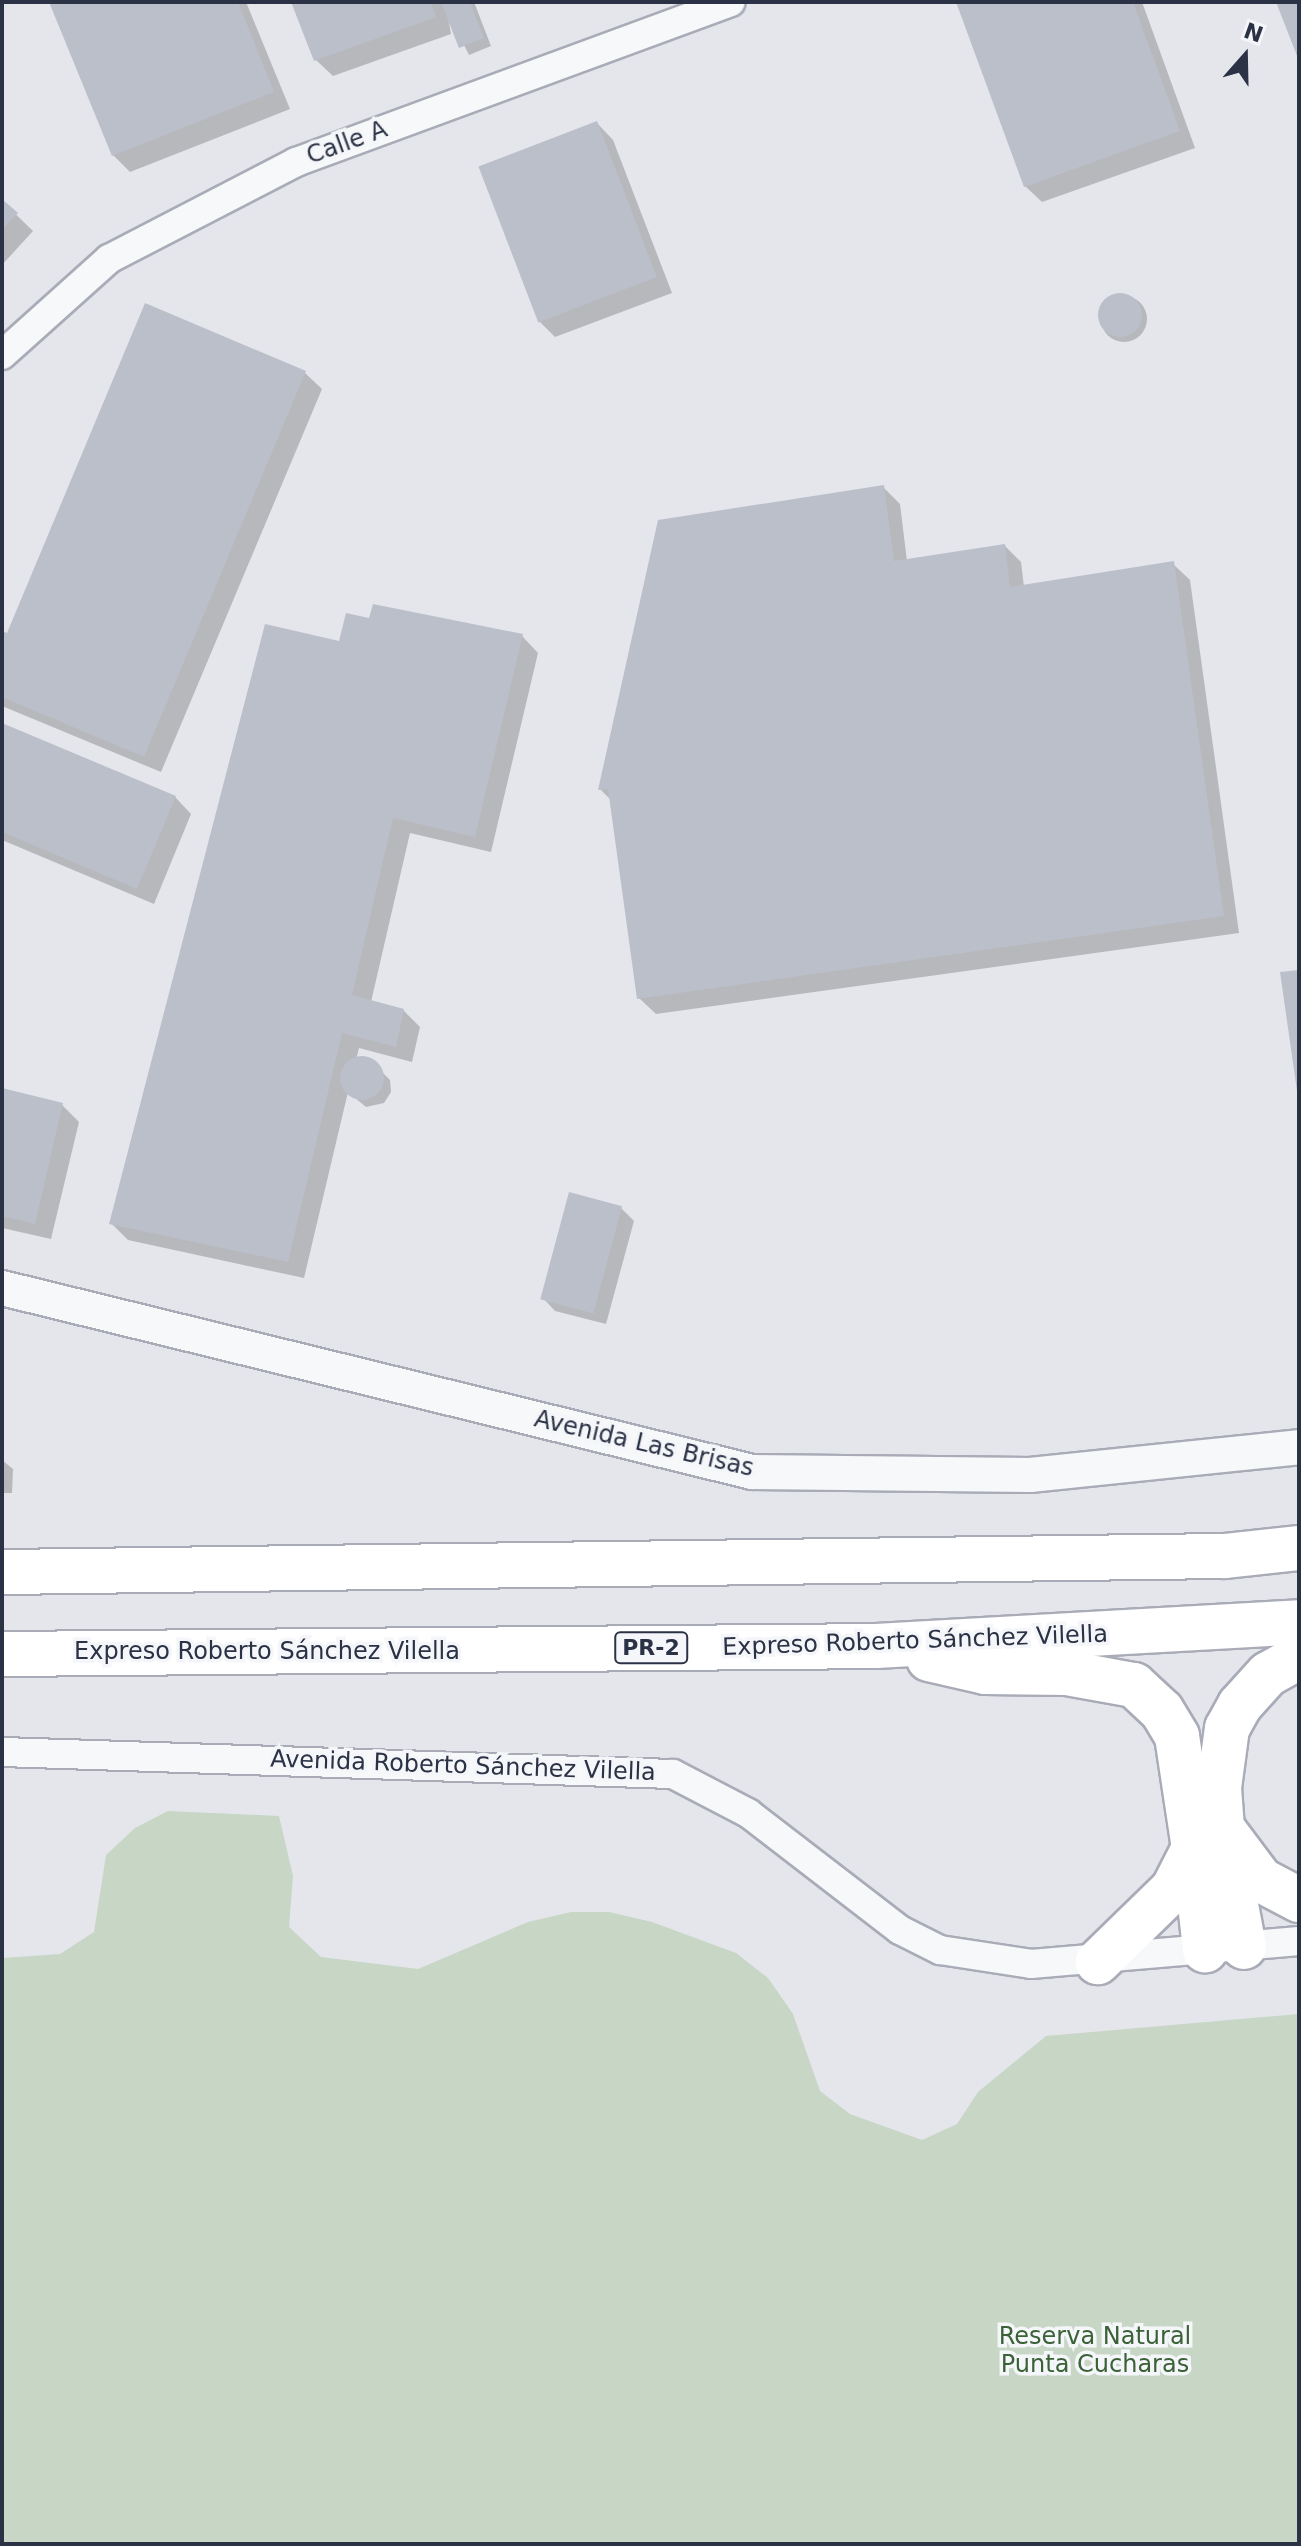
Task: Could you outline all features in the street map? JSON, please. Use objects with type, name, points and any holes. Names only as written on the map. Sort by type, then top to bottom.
[{"type":"highway","points":[[2,1572],[1225,1556],[1299,1548]]},
{"type":"highway","name":"Expreso Roberto Sánchez Vilella","points":[[2,1654],[876,1646],[1299,1622]]},
{"type":"highway","points":[[876,1646],[985,1672],[1067,1673],[1134,1685],[1162,1711],[1177,1736],[1208,1838],[1224,1948]]},
{"type":"highway","points":[[2,1671],[84,1653]]},
{"type":"highway","points":[[1098,1962],[1173,1889],[1208,1838],[1227,1728],[1268,1674],[1299,1657]]},
{"type":"highway","points":[[1208,1838],[1261,1880],[1299,1900]]},
{"type":"street","name":"Calle A","points":[[2,355],[109,259],[296,162],[731,2]]},
{"type":"street","name":"Avenida Las Brisas","points":[[2,1288],[752,1472],[1030,1475],[1299,1447]]},
{"type":"street","name":"Avenida Roberto Sánchez Vilella","points":[[2,1752],[673,1774],[748,1813],[900,1930],[940,1950],[1031,1964],[1098,1962],[1299,1941]]},
{"type":"green space","name":"Reserva Natural Punta Cucharas","points":[[168,1811],[279,1816],[293,1876],[289,1927],[321,1957],[418,1969],[528,1922],[571,1912],[609,1912],[652,1922],[736,1953],[768,1978],[793,2014],[820,2091],[850,2114],[922,2140],[957,2124],[978,2092],[1046,2036],[1299,2014],[1299,2544],[2,2544],[2,1958],[60,1954],[94,1932],[106,1855],[135,1828]]},
{"type":"building","points":[[49,2],[238,2],[274,92],[112,156]]},
{"type":"building","points":[[291,2],[431,2],[436,17],[314,61]]},
{"type":"building","points":[[441,2],[470,2],[484,38],[459,48]]},
{"type":"building","points":[[956,2],[1133,2],[1180,131],[1024,187]]},
{"type":"building","points":[[1276,2],[1299,2],[1299,61]]},
{"type":"building","points":[[597,121],[657,277],[538,322],[478,167]]},
{"type":"building","points":[[2,199],[18,213],[2,230]]},
{"type":"building","points":[[1120,293],[1136,299],[1142,315],[1136,331],[1120,337],[1104,331],[1098,315],[1104,299]]},
{"type":"building","points":[[145,303],[306,371],[144,757],[2,697],[2,631],[7,633]]},
{"type":"building","points":[[884,485],[894,561],[1005,544],[1010,587],[1174,561],[1224,916],[637,999],[608,789],[598,790],[658,520]]},
{"type":"building","points":[[373,604],[523,634],[475,837],[393,818],[352,995],[404,1009],[396,1047],[342,1033],[288,1262],[109,1224],[265,624],[339,641],[346,613],[369,618]]},
{"type":"building","points":[[2,723],[176,796],[137,889],[2,832]]},
{"type":"building","points":[[1299,970],[1299,1091],[1297,1091],[1280,972]]},
{"type":"building","points":[[362,1056],[377,1063],[384,1078],[377,1093],[362,1100],[347,1093],[340,1078],[347,1063]]},
{"type":"building","points":[[2,1088],[63,1103],[35,1224],[2,1216]]},
{"type":"building","points":[[569,1192],[622,1206],[593,1313],[540,1299]]}]
